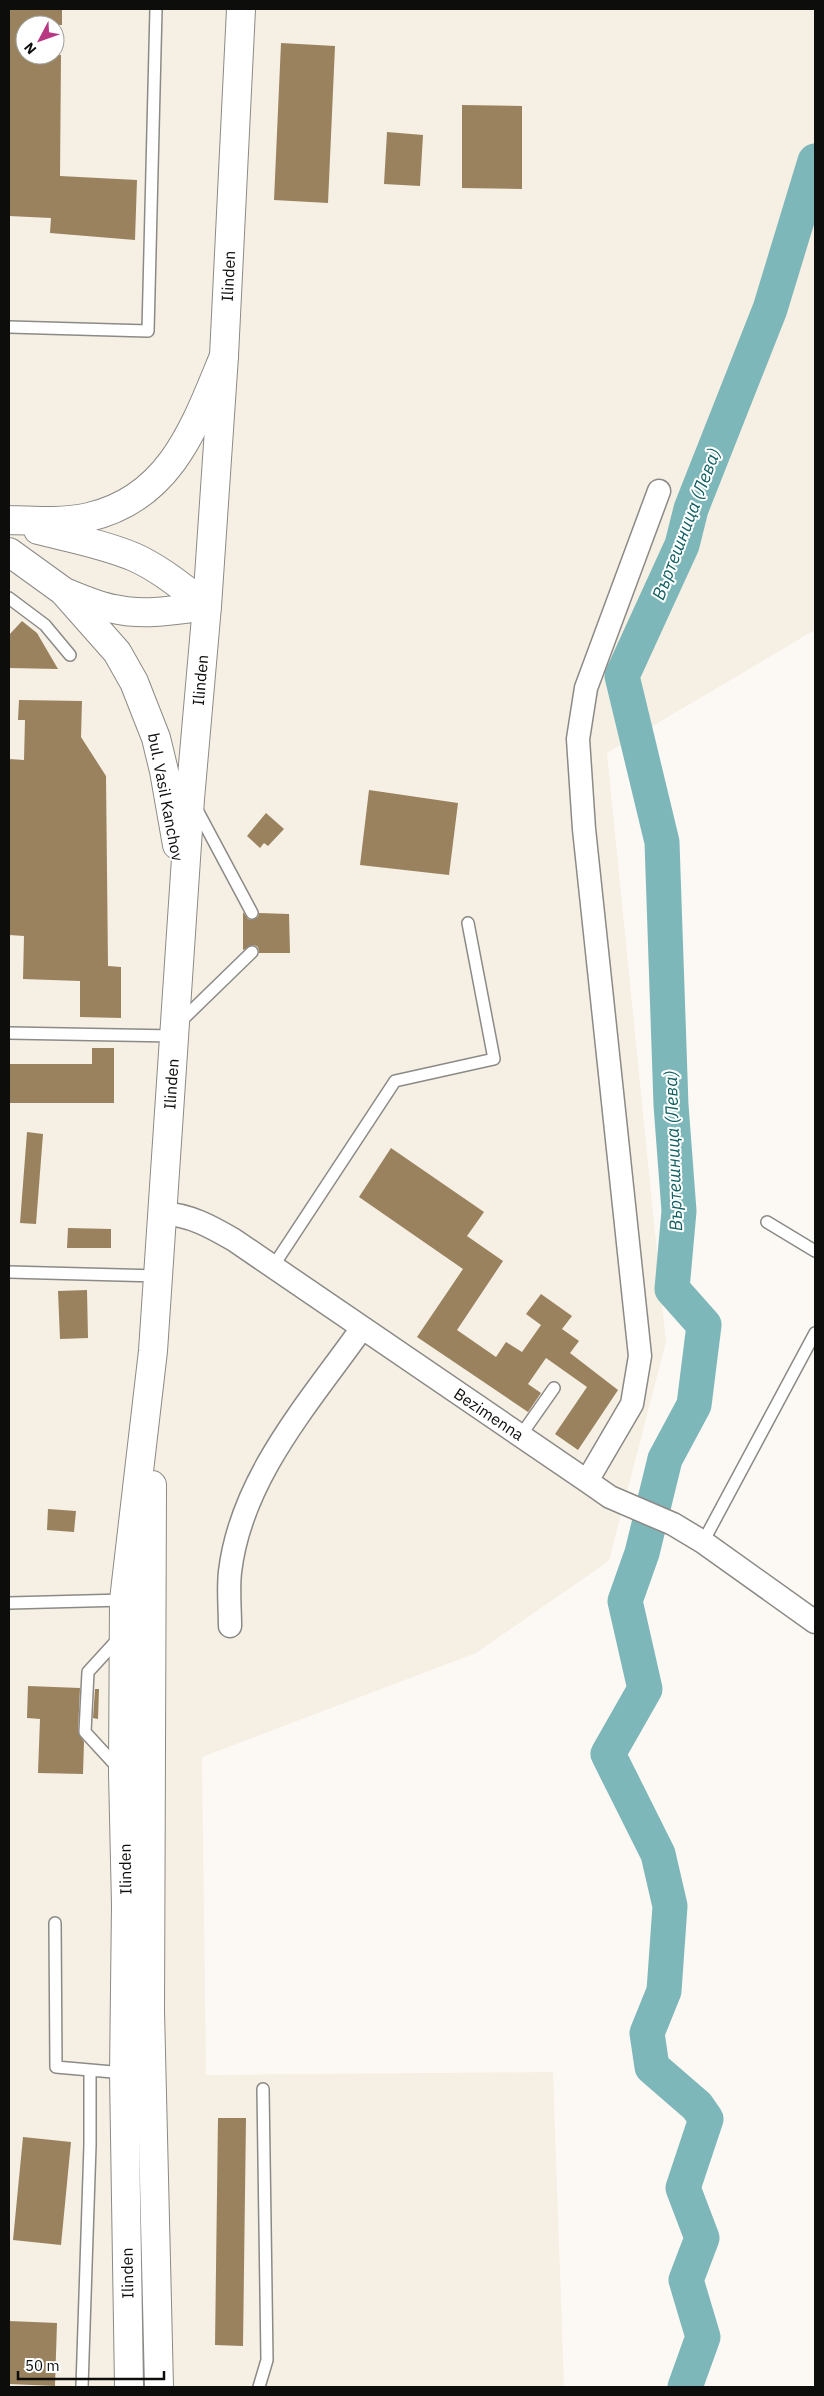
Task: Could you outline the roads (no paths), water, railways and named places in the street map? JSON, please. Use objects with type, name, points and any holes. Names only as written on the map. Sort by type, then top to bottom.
[{"type":"main road","name":"Ilinden","points":[[130,2387],[124,2072],[126,1905],[123,1773],[124,1600],[152,1351],[158,1276],[190,799],[207,606],[224,356],[241,9]]},
{"type":"main road","points":[[9,521],[59,521],[89,517],[135,498],[157,480],[178,456],[195,427],[224,356]]},
{"type":"main road","points":[[9,521],[113,549],[136,558],[163,573],[207,606]]},
{"type":"main road","name":"bul. Vasil Kanchov","points":[[9,552],[63,591],[117,652],[134,682],[146,708],[164,771],[184,888]]},
{"type":"main road","points":[[63,591],[98,605],[132,612],[154,612],[207,606]]},
{"type":"main road","name":"Ilinden","points":[[152,1351],[150,2011],[159,2387]]},
{"type":"street","points":[[587,1482],[632,1404],[640,1356],[584,829],[578,739],[586,688],[659,491]]},
{"type":"street","name":"Bezimenna","points":[[162,1213],[181,1214],[203,1221],[234,1240],[272,1268],[587,1482],[610,1497],[673,1524],[703,1542],[815,1622]]},
{"type":"street","points":[[230,1626],[230,1572],[242,1520],[249,1503],[268,1461],[362,1328]]},
{"type":"lane","points":[[9,327],[148,331],[156,9]]},
{"type":"lane","points":[[9,598],[45,625],[70,656]]},
{"type":"lane","points":[[190,799],[252,912]]},
{"type":"lane","points":[[272,1268],[395,1081],[494,1059],[468,923]]},
{"type":"lane","points":[[9,1033],[175,1032],[252,952]]},
{"type":"lane","points":[[767,1222],[815,1251]]},
{"type":"lane","points":[[9,1272],[158,1276]]},
{"type":"lane","points":[[703,1542],[815,1333]]},
{"type":"lane","points":[[521,1436],[554,1388]]},
{"type":"lane","points":[[9,1602],[124,1600]]},
{"type":"lane","points":[[123,1773],[85,1732],[88,1672],[124,1633]]},
{"type":"lane","points":[[55,1923],[56,2067],[124,2072]]},
{"type":"lane","points":[[82,2387],[90,2145],[90,2070]]},
{"type":"lane","points":[[259,2387],[268,2360],[263,2089]]},
{"type":"waterway","name":"Въртешница (Лева)","points":[[685,2387],[703,2337],[686,2280],[702,2238],[683,2188],[706,2119],[697,2106],[652,2067],[647,2033],[664,1991],[670,1906],[658,1854],[608,1754],[645,1689],[625,1601],[642,1553],[665,1459],[694,1405],[704,1325],[672,1289],[679,1211],[671,1105],[662,842],[622,676],[682,545],[691,509],[770,309],[815,161]]}]
